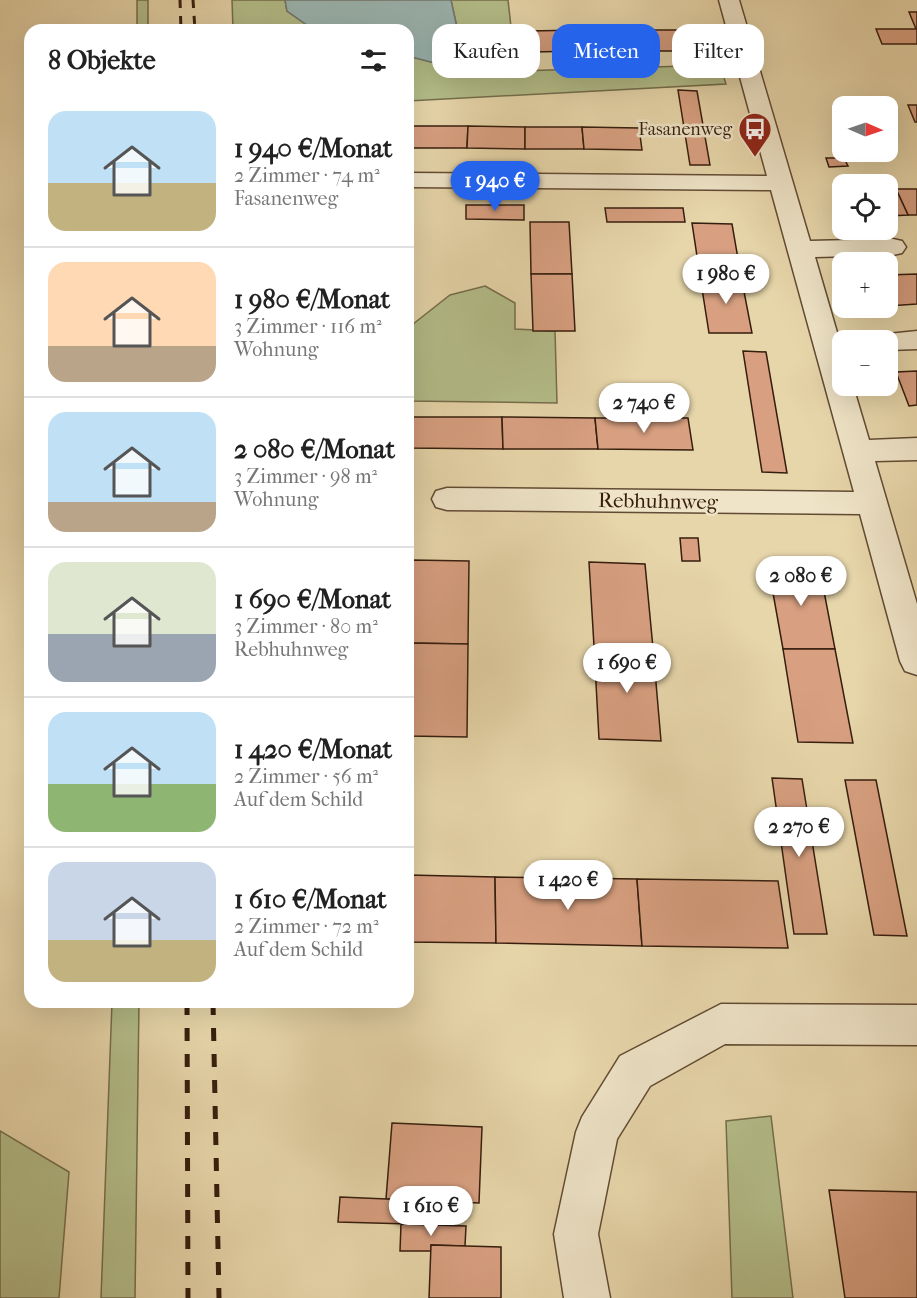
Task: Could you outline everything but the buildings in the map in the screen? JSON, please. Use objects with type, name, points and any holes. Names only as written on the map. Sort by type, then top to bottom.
[{"type":"street","points":[[729,0],[799,249],[832,338]]},
{"type":"street","points":[[414,180],[780,183]]},
{"type":"street","points":[[799,249],[893,247]]},
{"type":"street","points":[[898,341],[917,340]]},
{"type":"street","points":[[845,396],[870,503],[904,577],[917,661]]},
{"type":"street","points":[[856,451],[917,449]]},
{"type":"street","name":"Rebhuhnweg","points":[[447,499],[870,503]]},
{"type":"street","points":[[587,1298],[576,1234],[597,1132],[635,1071],[721,1024],[917,1025]]},
{"type":"green space","points":[[137,0],[148,0],[148,24],[137,24]]},
{"type":"green space","points":[[232,0],[285,0],[287,11],[305,24],[233,24]]},
{"type":"green space","points":[[451,0],[508,0],[511,24],[456,24]]},
{"type":"green space","points":[[414,58],[432,62],[432,78],[540,78],[540,70],[552,70],[552,78],[660,78],[660,67],[672,66],[672,78],[724,78],[726,84],[414,101]]},
{"type":"green space","points":[[485,286],[515,303],[515,329],[555,331],[557,403],[414,401],[414,323],[450,295]]},
{"type":"green space","points":[[112,1008],[139,1008],[135,1298],[101,1298]]},
{"type":"green space","points":[[771,1116],[793,1298],[732,1298],[726,1121]]},
{"type":"green space","points":[[0,1131],[69,1172],[59,1298],[0,1298]]},
{"type":"water","points":[[285,0],[451,0],[456,24],[432,24],[432,62],[414,58],[414,24],[305,24],[287,11]]},
{"type":"railway","points":[[180,0],[181,24]]},
{"type":"railway","points":[[193,0],[195,24]]},
{"type":"railway","points":[[187,1008],[188,1298]]},
{"type":"railway","points":[[213,1008],[219,1298]]},
{"type":"place","name":"Fasanenweg","points":[[755,158]]}]
